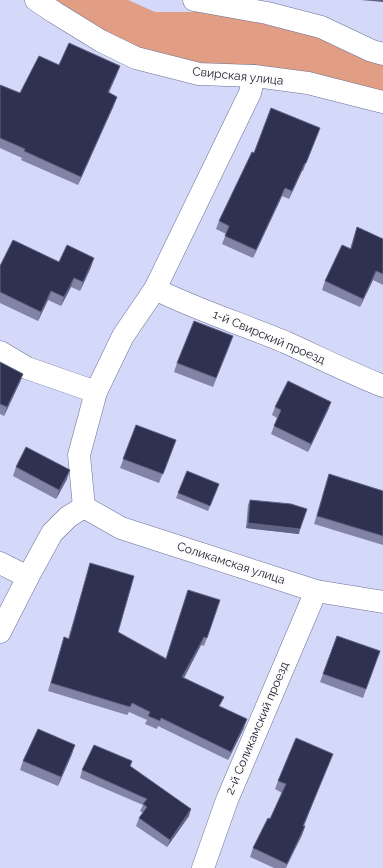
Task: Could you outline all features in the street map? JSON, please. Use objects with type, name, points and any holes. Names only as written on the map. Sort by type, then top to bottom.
[{"type":"street","name":"Свирская улица","points":[[36,0],[101,41],[136,58],[199,74],[254,76],[308,83],[383,102]]},
{"type":"street","points":[[194,0],[267,13],[322,27],[372,51],[383,54]]},
{"type":"street","points":[[0,632],[52,533],[68,518],[84,507],[79,455],[96,392],[123,336],[155,289],[250,93],[254,76]]},
{"type":"street","name":"1-й Свирский проезд","points":[[155,289],[285,342],[362,378],[383,386]]},
{"type":"street","points":[[0,352],[27,368],[96,392]]},
{"type":"street","name":"Соликамская улица","points":[[84,507],[121,528],[316,591],[383,602]]},
{"type":"street","points":[[0,563],[28,577]]},
{"type":"street","name":"2-й Соликамский проезд","points":[[203,868],[227,800],[316,591]]},
{"type":"shaded area","points":[[55,0],[128,0],[155,12],[199,12],[268,22],[316,35],[383,63],[383,95],[147,54],[106,33]]},
{"type":"building","points":[[69,43],[120,66],[108,92],[117,97],[81,177],[24,151],[25,149],[0,138],[0,85],[20,93],[39,56],[59,65]]},
{"type":"building","points":[[271,108],[320,128],[306,163],[292,191],[285,188],[256,250],[225,236],[229,226],[219,221],[252,152],[254,153]]},
{"type":"building","points":[[357,227],[383,239],[383,274],[376,271],[363,299],[325,281],[342,245],[351,249]]},
{"type":"building","points":[[13,240],[59,262],[67,245],[94,258],[83,282],[74,278],[64,297],[51,291],[41,312],[0,292],[0,266]]},
{"type":"building","points":[[194,321],[233,336],[216,378],[177,363]]},
{"type":"building","points":[[0,362],[23,374],[7,407],[0,404]]},
{"type":"building","points":[[288,381],[331,402],[311,444],[274,426],[281,410],[275,407]]},
{"type":"building","points":[[136,425],[176,440],[163,474],[123,459]]},
{"type":"building","points":[[26,447],[70,470],[59,490],[16,467]]},
{"type":"building","points":[[187,471],[219,484],[210,506],[178,493]]},
{"type":"building","points":[[329,474],[383,491],[383,536],[317,516]]},
{"type":"building","points":[[250,500],[291,504],[307,509],[300,529],[248,523]]},
{"type":"building","points":[[90,563],[134,576],[118,632],[166,659],[188,590],[220,600],[207,638],[204,637],[182,677],[224,697],[219,706],[247,719],[231,752],[161,718],[160,721],[148,716],[150,712],[132,703],[130,707],[51,683],[64,637],[69,639]]},
{"type":"building","points":[[337,636],[380,651],[366,689],[323,674]]},
{"type":"building","points":[[38,729],[75,745],[61,777],[23,761]]},
{"type":"building","points":[[296,738],[333,754],[303,826],[305,826],[287,864],[253,848],[268,818],[270,819],[286,784],[278,781]]},
{"type":"building","points":[[94,745],[132,761],[130,766],[191,809],[170,840],[139,818],[147,807],[143,804],[147,799],[82,770]]}]
